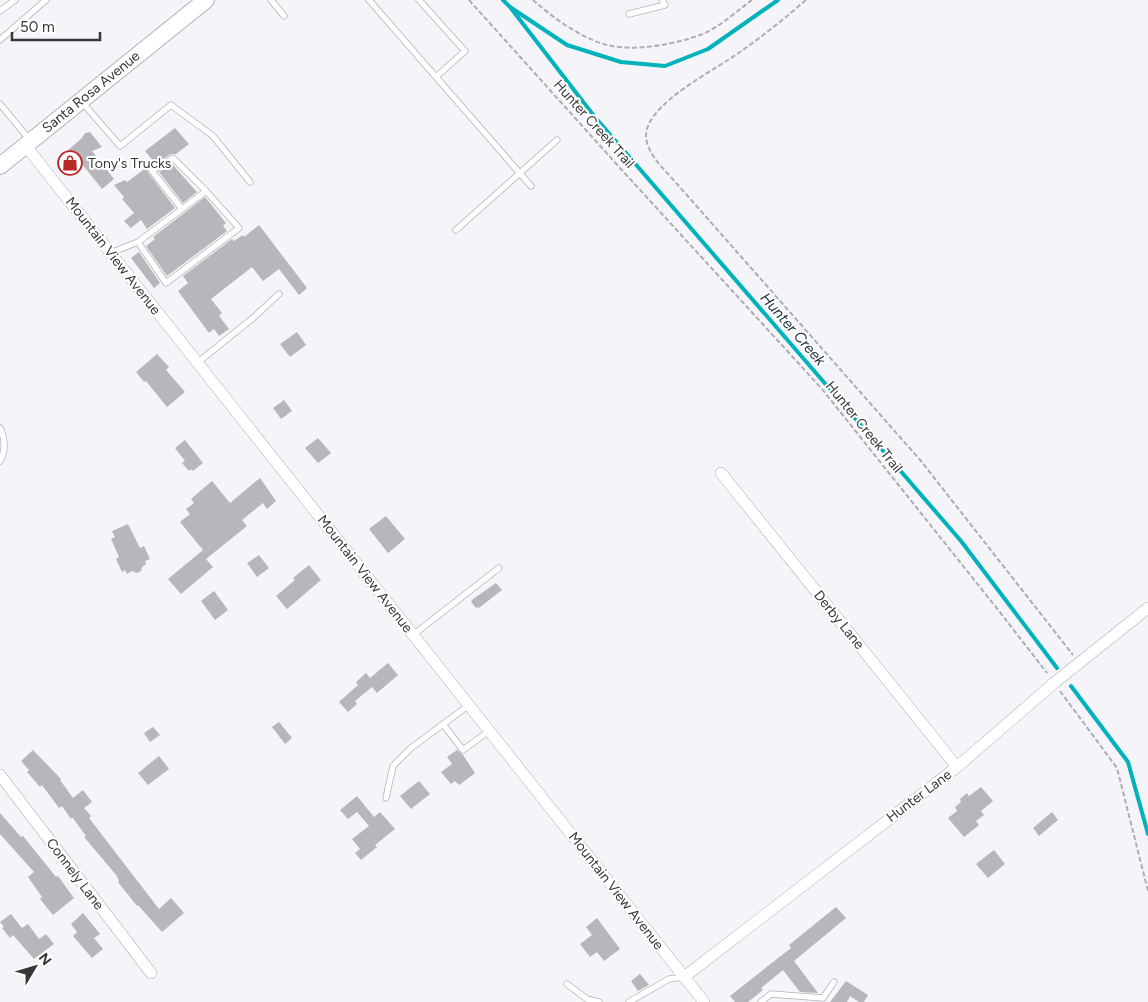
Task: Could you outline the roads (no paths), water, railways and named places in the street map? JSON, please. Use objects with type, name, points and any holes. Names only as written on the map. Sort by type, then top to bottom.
[{"type":"main road","name":"Santa Rosa Avenue","points":[[0,166],[206,0]]},
{"type":"street","name":"Mountain View Avenue","points":[[28,143],[110,253],[704,1002]]},
{"type":"street","name":"Derby Lane","points":[[721,473],[957,767]]},
{"type":"street","name":"Hunter Lane","points":[[684,977],[957,767],[1054,683],[1148,608]]},
{"type":"street","name":"Connely Lane","points":[[0,775],[151,973]]},
{"type":"lane","points":[[0,11],[15,0]]},
{"type":"lane","points":[[0,40],[46,0]]},
{"type":"lane","points":[[271,0],[284,16]]},
{"type":"lane","points":[[369,0],[531,186]]},
{"type":"lane","points":[[419,0],[465,51],[436,77]]},
{"type":"lane","points":[[629,14],[665,5],[662,0]]},
{"type":"lane","points":[[81,100],[120,146],[172,105],[213,136],[250,182]]},
{"type":"lane","points":[[0,104],[28,143]]},
{"type":"lane","points":[[456,230],[557,140]]},
{"type":"lane","points":[[138,242],[166,283],[239,228],[206,190],[173,158],[152,171],[182,209]]},
{"type":"lane","points":[[110,253],[138,242],[206,190]]},
{"type":"lane","points":[[197,362],[253,318],[279,294]]},
{"type":"lane","points":[[0,428],[3,434],[4,454],[0,460]]},
{"type":"lane","points":[[413,634],[499,568]]},
{"type":"lane","points":[[386,798],[393,766],[411,748],[469,705]]},
{"type":"lane","points":[[443,724],[463,750],[490,731]]},
{"type":"lane","points":[[629,1002],[669,979],[684,977]]},
{"type":"lane","points":[[761,1002],[771,994],[823,998],[834,982]]},
{"type":"lane","points":[[567,984],[587,999],[599,1002]]},
{"type":"waterway","points":[[503,0],[510,7],[567,45],[621,62],[665,66],[708,49],[778,0]]},
{"type":"waterway","name":"Hunter Creek","points":[[510,7],[594,116],[961,541],[1057,668]]},
{"type":"waterway","name":"Hunter Creek","points":[[1071,686],[1128,762],[1148,834]]},
{"type":"place","name":"Tony's Trucks","points":[[70,163]]}]
